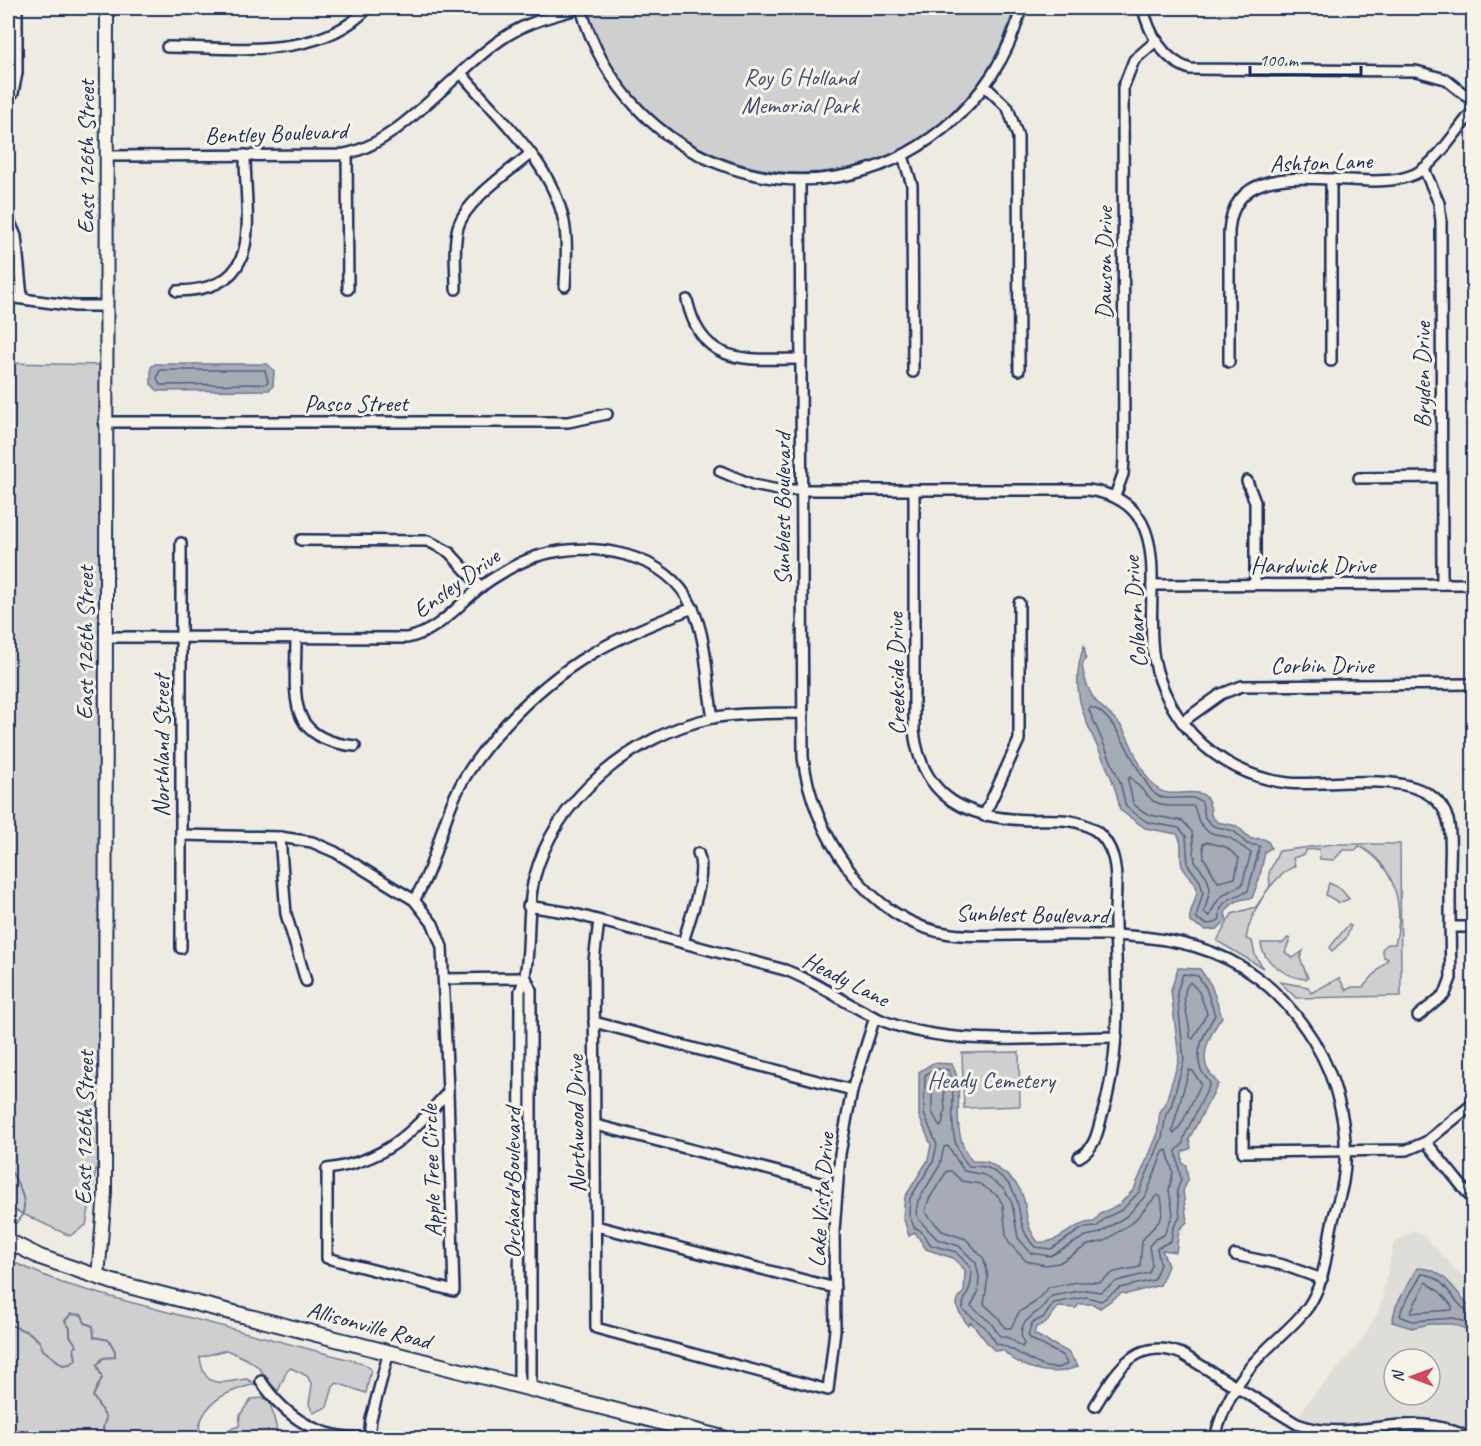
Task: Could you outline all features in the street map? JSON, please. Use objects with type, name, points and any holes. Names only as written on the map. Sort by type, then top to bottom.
[{"type":"main road","name":"East 126th Street","points":[[98,1277],[105,1193],[106,8]]},
{"type":"main road","name":"Allisonville Road","points":[[8,1241],[40,1257],[98,1277],[388,1354],[723,1438]]},
{"type":"street","points":[[13,93],[17,74],[17,8]]},
{"type":"street","points":[[167,47],[273,46],[301,43],[337,30],[368,8]]},
{"type":"street","points":[[581,8],[592,42],[615,83],[644,116],[667,136],[702,157],[724,166],[765,177],[800,180],[853,173],[903,156],[951,122],[985,86],[1006,48],[1021,8]]},
{"type":"street","name":"Bentley Boulevard","points":[[107,156],[347,154],[381,140],[506,36],[522,27],[581,8]]},
{"type":"street","points":[[1143,8],[1157,40],[1171,59],[1194,70],[1416,70],[1440,76],[1473,102]]},
{"type":"street","name":"Dawson Drive","points":[[1115,496],[1123,474],[1124,459],[1123,88],[1134,60],[1157,40]]},
{"type":"street","points":[[461,73],[530,154],[552,187],[562,215],[566,286]]},
{"type":"street","points":[[985,86],[1008,108],[1018,137],[1019,370]]},
{"type":"street","points":[[1424,169],[1473,110]]},
{"type":"street","points":[[347,154],[348,289]]},
{"type":"street","points":[[456,289],[456,237],[462,218],[471,205],[530,154]]},
{"type":"street","points":[[177,291],[214,287],[232,275],[240,263],[245,246],[245,155]]},
{"type":"street","points":[[903,156],[912,185],[913,372]]},
{"type":"street","name":"Ashton Lane","points":[[1229,362],[1228,231],[1234,207],[1248,190],[1266,182],[1402,178],[1424,169]]},
{"type":"street","name":"Bryden Drive","points":[[1424,169],[1439,203],[1441,221],[1442,584]]},
{"type":"street","points":[[1331,179],[1331,362]]},
{"type":"street","name":"Sunblest Boulevard","points":[[800,180],[804,771],[820,823],[844,863],[885,904],[922,926],[950,934],[1115,935],[1162,938],[1197,946],[1238,966],[1278,996],[1302,1023],[1326,1065],[1339,1107],[1346,1151],[1343,1181],[1322,1279],[1304,1312],[1261,1355],[1236,1386],[1226,1404],[1215,1438]]},
{"type":"street","points":[[9,220],[16,236],[22,297]]},
{"type":"street","points":[[8,297],[22,297],[75,306],[105,306]]},
{"type":"street","points":[[687,300],[696,329],[709,345],[718,350],[739,358],[801,358]]},
{"type":"street","name":"Pasco Street","points":[[104,422],[568,422],[607,414]]},
{"type":"street","points":[[720,471],[760,487],[802,491],[1079,490],[1115,496]]},
{"type":"street","points":[[1359,478],[1441,477]]},
{"type":"street","points":[[1247,481],[1255,502],[1255,584]]},
{"type":"street","name":"Creekside Drive","points":[[914,490],[916,743],[923,767],[937,788],[961,807],[984,816],[1072,821],[1085,825],[1100,835],[1111,851],[1114,861],[1119,994],[1117,1037],[1103,1116],[1093,1144],[1079,1157]]},
{"type":"street","name":"Colbarn Drive","points":[[1115,496],[1136,514],[1146,529],[1151,551],[1154,658],[1164,691],[1182,722],[1199,741],[1220,758],[1241,770],[1264,778],[1295,783],[1405,783],[1428,792],[1442,806],[1448,821],[1450,984],[1445,994],[1418,1016]]},
{"type":"street","points":[[301,540],[428,541],[449,552],[481,587]]},
{"type":"street","name":"Northland Street","points":[[181,543],[181,948]]},
{"type":"street","name":"Ensley Drive","points":[[107,637],[296,639],[413,637],[437,625],[481,587],[513,566],[542,555],[576,549],[606,551],[637,560],[666,575],[681,588],[693,609],[700,633],[713,718]]},
{"type":"street","name":"Hardwick Drive","points":[[1152,585],[1473,584]]},
{"type":"street","points":[[984,816],[1019,740],[1019,603]]},
{"type":"street","points":[[414,900],[428,873],[450,808],[465,777],[483,750],[523,706],[556,675],[589,653],[628,634],[693,609]]},
{"type":"street","points":[[296,639],[296,698],[301,718],[320,740],[355,746]]},
{"type":"street","name":"Corbin Drive","points":[[1182,722],[1221,694],[1242,686],[1473,684]]},
{"type":"street","name":"Orchard Boulevard","points":[[525,1387],[531,990],[525,978],[528,906],[537,870],[549,842],[567,813],[594,781],[622,758],[656,738],[683,726],[713,718],[738,714],[803,713]]},
{"type":"street","points":[[181,835],[303,839],[328,848],[414,900],[429,918],[438,935],[444,980],[448,1092]]},
{"type":"street","points":[[280,837],[286,914],[306,981]]},
{"type":"street","points":[[683,943],[701,873],[702,861],[698,853]]},
{"type":"street","name":"Heady Lane","points":[[528,906],[549,908],[802,976],[875,1017],[919,1032],[951,1037],[1117,1037]]},
{"type":"street","name":"Northwood Drive","points":[[599,921],[594,948],[596,1328],[828,1390]]},
{"type":"street","points":[[1450,927],[1473,927]]},
{"type":"street","points":[[444,980],[525,978]]},
{"type":"street","name":"Lake Vista Drive","points":[[828,1390],[835,1330],[836,1188],[852,1090],[875,1017]]},
{"type":"street","points":[[594,1022],[852,1090]]},
{"type":"street","name":"Apple Tree Circle","points":[[448,1092],[454,1291],[327,1258],[327,1169],[356,1164],[391,1148],[415,1128],[448,1092]]},
{"type":"street","points":[[1243,1094],[1243,1152],[1403,1151],[1425,1142],[1473,1103]]},
{"type":"street","points":[[596,1125],[836,1188]]},
{"type":"street","points":[[1425,1142],[1473,1201]]},
{"type":"street","points":[[596,1226],[835,1288]]},
{"type":"street","points":[[1235,1255],[1283,1265],[1322,1279]]},
{"type":"street","points":[[1095,1406],[1123,1365],[1138,1353],[1153,1349],[1182,1354],[1297,1424],[1323,1433],[1343,1435],[1388,1426],[1414,1425],[1446,1429],[1469,1438]]},
{"type":"street","points":[[369,1438],[371,1419],[388,1354]]},
{"type":"street","points":[[261,1381],[283,1409],[307,1426],[342,1437],[362,1438]]},
{"type":"shaded area","points":[[1414,1230],[1425,1237],[1473,1288],[1473,1438],[1286,1438],[1306,1404],[1358,1346],[1379,1311],[1394,1243]]},
{"type":"green space","name":"Roy G Holland Memorial Park","points":[[586,8],[1014,8],[981,81],[931,132],[869,163],[802,173],[735,162],[673,131],[621,80]]},
{"type":"green space","points":[[8,363],[100,365],[98,1159],[86,1225],[70,1236],[8,1207]]},
{"type":"green space","points":[[1334,844],[1400,844],[1401,996],[1296,998],[1280,982],[1308,987],[1311,993],[1339,978],[1346,990],[1352,987],[1363,987],[1388,959],[1384,957],[1382,949],[1388,944],[1395,944],[1398,930],[1399,915],[1394,888],[1381,864],[1359,846],[1356,850],[1343,850],[1334,860],[1320,859],[1319,849],[1306,850],[1305,854],[1293,858],[1295,866],[1277,879],[1263,897],[1248,929],[1246,939],[1252,941],[1255,955],[1263,968],[1217,941],[1232,914],[1256,907],[1270,886],[1269,873],[1279,851]]},
{"type":"green space","points":[[1329,883],[1340,888],[1349,899],[1339,903],[1326,895]]},
{"type":"green space","points":[[1349,924],[1351,926],[1346,938],[1332,951],[1330,947]]},
{"type":"green space","points":[[1288,938],[1290,939],[1285,952],[1293,958],[1303,951],[1300,958],[1308,978],[1306,979],[1292,976],[1277,968],[1262,950],[1261,943],[1283,943]]},
{"type":"green space","name":"Heady Cemetery","points":[[1019,1052],[1020,1106],[964,1108],[962,1053]]},
{"type":"green space","points":[[8,1260],[62,1283],[362,1363],[371,1369],[366,1393],[337,1383],[333,1387],[327,1407],[313,1413],[309,1404],[312,1385],[307,1376],[291,1368],[287,1371],[278,1391],[256,1365],[226,1350],[200,1357],[202,1368],[210,1380],[222,1382],[247,1379],[255,1384],[228,1393],[213,1403],[202,1417],[199,1427],[202,1433],[212,1436],[239,1426],[240,1415],[251,1399],[263,1398],[270,1402],[279,1438],[8,1438]]},
{"type":"water","points":[[155,364],[267,364],[274,370],[273,386],[269,390],[158,391],[151,384],[151,367]]},
{"type":"water","points":[[1084,646],[1086,658],[1082,666],[1090,692],[1121,726],[1151,783],[1165,792],[1191,792],[1205,796],[1211,815],[1217,822],[1237,826],[1251,839],[1263,839],[1270,844],[1271,848],[1265,852],[1259,880],[1252,898],[1239,900],[1230,906],[1225,913],[1227,920],[1217,929],[1206,930],[1190,922],[1190,913],[1197,890],[1195,883],[1182,866],[1180,841],[1177,834],[1145,828],[1120,810],[1115,788],[1082,711],[1078,691],[1078,669]]},
{"type":"water","points":[[1178,968],[1200,969],[1211,985],[1222,1017],[1211,1034],[1205,1055],[1207,1068],[1218,1084],[1189,1139],[1191,1148],[1182,1152],[1182,1163],[1186,1165],[1188,1180],[1183,1191],[1187,1222],[1179,1230],[1176,1252],[1162,1250],[1168,1266],[1160,1285],[1127,1294],[1122,1293],[1100,1308],[1093,1304],[1079,1304],[1076,1308],[1058,1307],[1047,1322],[1036,1327],[1034,1334],[1068,1352],[1078,1366],[1059,1371],[1029,1367],[1019,1363],[1003,1350],[995,1351],[971,1322],[968,1325],[962,1316],[957,1305],[964,1292],[965,1270],[953,1258],[926,1249],[915,1232],[909,1236],[903,1216],[905,1197],[928,1160],[931,1145],[919,1116],[919,1072],[933,1063],[952,1064],[958,1088],[958,1124],[964,1149],[972,1161],[988,1162],[1012,1180],[1023,1197],[1028,1223],[1038,1242],[1053,1240],[1079,1226],[1094,1222],[1101,1213],[1119,1205],[1134,1189],[1157,1136],[1160,1112],[1165,1105],[1179,1059],[1171,990]]},
{"type":"water","points":[[1417,1268],[1427,1269],[1443,1276],[1473,1309],[1473,1332],[1453,1324],[1429,1324],[1412,1328],[1392,1322],[1396,1306]]},
{"type":"waterway","points":[[8,1172],[12,1173],[18,1185],[24,1206],[23,1213],[13,1225]]},
{"type":"waterway","points":[[8,1324],[30,1333],[40,1342],[43,1350],[63,1365],[76,1360],[74,1348],[77,1346],[70,1336],[70,1328],[65,1321],[71,1314],[82,1315],[85,1323],[93,1326],[94,1337],[109,1340],[115,1351],[115,1357],[103,1358],[97,1365],[102,1378],[93,1396],[106,1418],[103,1428],[106,1434],[120,1438]]}]
